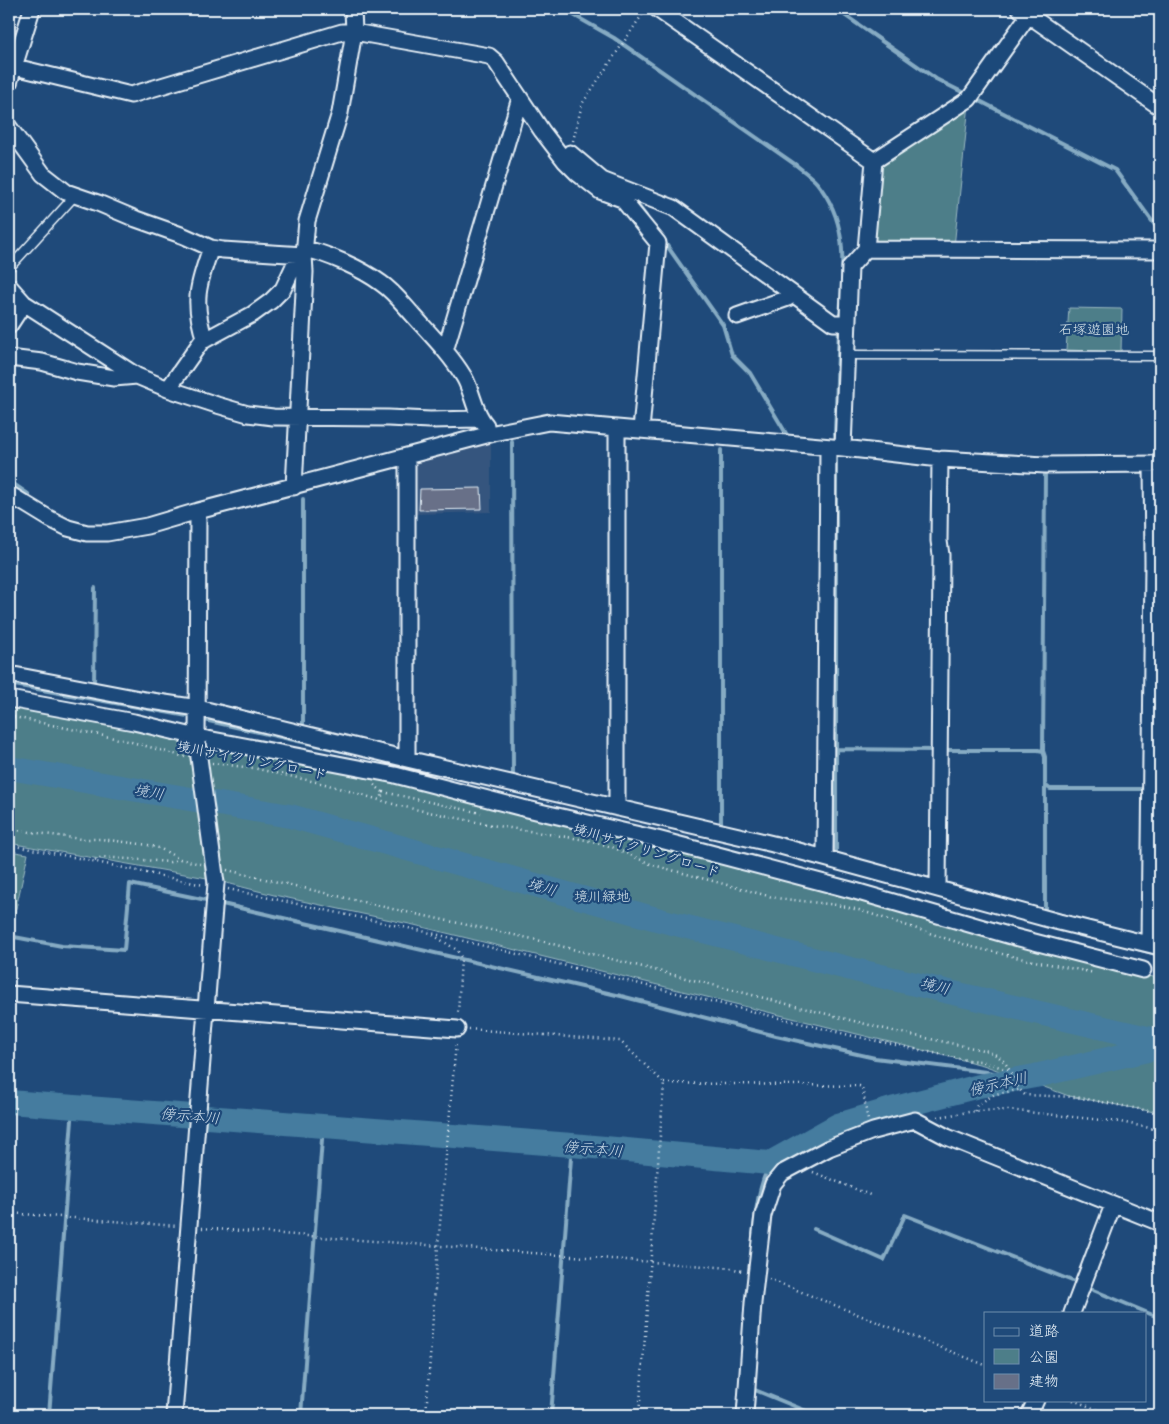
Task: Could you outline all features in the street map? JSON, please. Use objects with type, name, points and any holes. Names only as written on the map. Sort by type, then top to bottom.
[{"type":"street","points":[[9,83],[12,66],[32,9]]},
{"type":"street","points":[[294,487],[305,272],[302,253],[307,221],[340,113],[354,32],[353,9]]},
{"type":"street","points":[[657,9],[874,161]]},
{"type":"street","points":[[874,161],[969,99],[1028,11],[1160,107]]},
{"type":"street","points":[[12,66],[131,95],[342,32],[354,32],[476,52],[489,56],[496,62],[557,151],[577,173],[600,191],[625,195],[674,208],[833,323],[847,323]]},
{"type":"street","points":[[445,351],[520,98]]},
{"type":"street","points":[[9,128],[43,174],[58,187],[73,195],[184,236],[211,248],[302,253],[320,252],[382,283],[445,351],[470,388],[479,419],[494,433]]},
{"type":"street","points":[[570,153],[602,180],[625,195],[658,243],[641,430]]},
{"type":"street","points":[[866,249],[874,161]]},
{"type":"street","points":[[205,340],[198,315],[197,297],[200,278],[211,248]]},
{"type":"street","points":[[825,857],[835,448],[846,355],[850,267],[866,249],[1160,250]]},
{"type":"street","points":[[168,389],[201,342],[254,314],[283,289],[302,253]]},
{"type":"street","points":[[9,286],[24,303],[137,376],[217,406],[248,414],[273,417],[479,419]]},
{"type":"street","points":[[737,316],[788,298],[792,294]]},
{"type":"street","points":[[9,326],[24,303]]},
{"type":"street","points":[[9,358],[42,362],[70,370],[114,378],[137,376]]},
{"type":"street","points":[[9,494],[68,528],[87,533],[107,533],[147,526],[198,511],[407,458],[494,433],[548,422],[835,448],[940,460],[1045,465],[1156,464],[1153,563],[1154,945],[1060,922],[825,857],[198,708],[145,700],[9,674]]},
{"type":"street","points":[[616,808],[617,428]]},
{"type":"street","points":[[407,458],[407,759]]},
{"type":"street","points":[[938,888],[940,460]]},
{"type":"street","points":[[174,1415],[216,885],[197,736],[198,511]]},
{"type":"street","points":[[9,699],[134,722],[395,775],[523,808],[657,839],[855,891],[1011,936],[1143,970]]},
{"type":"street","points":[[9,994],[457,1028]]},
{"type":"street","points":[[745,1415],[753,1303],[764,1215],[773,1184],[782,1173],[829,1148],[872,1131],[915,1120],[947,1137],[1160,1223]]},
{"type":"street","points":[[1072,1312],[1113,1205]]},
{"type":"street","points":[[1029,1415],[1035,1402]]},
{"type":"lane","points":[[9,268],[71,200],[73,195]]},
{"type":"lane","points":[[846,355],[1160,356]]},
{"type":"path","points":[[570,153],[582,104],[646,9]]},
{"type":"path","name":"境川サイクリングロード","points":[[9,716],[128,741],[188,758]]},
{"type":"path","name":"境川サイクリングロード","points":[[204,761],[254,768],[325,784],[400,806],[491,825],[586,840],[612,847],[653,865],[776,898],[837,904],[972,947],[1092,973],[1101,973]]},
{"type":"path","points":[[382,792],[482,813]]},
{"type":"path","points":[[9,829],[72,838],[101,839],[148,845],[159,848],[180,859],[206,865]]},
{"type":"path","points":[[549,831],[552,834]]},
{"type":"path","points":[[9,846],[216,885],[431,933],[853,1036],[967,1060],[981,1061],[1010,1071]]},
{"type":"path","points":[[93,861],[102,858],[170,862],[180,859]]},
{"type":"path","points":[[223,869],[398,910],[534,939],[897,1032],[988,1051],[1006,1062],[1019,1090],[1025,1095],[1076,1096],[1160,1114]]},
{"type":"path","points":[[426,1415],[461,957],[457,950],[431,933]]},
{"type":"path","points":[[1143,970],[1160,974]]},
{"type":"path","points":[[457,1028],[620,1041],[664,1083],[859,1086],[862,1087],[868,1121]]},
{"type":"path","points":[[639,1415],[664,1083]]},
{"type":"path","points":[[975,1111],[977,1105],[995,1094],[1019,1090]]},
{"type":"path","points":[[915,1120],[975,1111],[1008,1110],[1120,1122],[1160,1130]]},
{"type":"path","points":[[800,1163],[815,1173],[870,1195]]},
{"type":"path","points":[[9,1212],[731,1268],[757,1274],[984,1365]]},
{"type":"path","points":[[1078,1402],[1110,1415]]},
{"type":"shaded area","points":[[491,441],[491,512],[410,514],[413,463]]},
{"type":"green space","points":[[969,104],[954,247],[872,247],[878,164]]},
{"type":"green space","name":"石塚遊園地","points":[[1069,308],[1122,309],[1121,352],[1066,350]]},
{"type":"green space","name":"境川緑地","points":[[9,695],[814,877],[1160,979],[1160,1113],[1069,1096],[983,1065],[414,925],[274,895],[207,878],[9,843]]},
{"type":"green space","points":[[9,851],[28,854],[11,931],[9,931]]},
{"type":"building","points":[[481,488],[482,509],[419,510],[420,489]]},
{"type":"waterway","points":[[563,9],[614,38],[796,165],[817,183],[828,199],[840,232],[843,266],[840,320]]},
{"type":"waterway","points":[[836,9],[936,79],[968,95]]},
{"type":"waterway","points":[[974,98],[1115,170],[1160,232]]},
{"type":"waterway","points":[[634,200],[646,216]]},
{"type":"waterway","points":[[663,240],[723,325],[732,355],[750,373],[787,435]]},
{"type":"waterway","points":[[836,445],[839,327]]},
{"type":"waterway","points":[[512,442],[513,779]]},
{"type":"waterway","points":[[721,450],[721,827]]},
{"type":"waterway","points":[[836,452],[836,857]]},
{"type":"waterway","points":[[1043,751],[1045,475]]},
{"type":"waterway","points":[[9,481],[28,494]]},
{"type":"waterway","points":[[303,499],[303,729]]},
{"type":"waterway","points":[[94,686],[95,588]]},
{"type":"waterway","points":[[9,684],[193,717]]},
{"type":"waterway","points":[[200,719],[342,751]]},
{"type":"waterway","points":[[836,749],[935,750]]},
{"type":"waterway","points":[[942,750],[1043,751],[1045,757],[1045,785],[1050,789],[1148,789]]},
{"type":"waterway","name":"境川","points":[[9,768],[290,816],[660,920],[855,970],[1160,1041]]},
{"type":"waterway","points":[[1045,785],[1045,915]]},
{"type":"waterway","points":[[9,936],[62,946],[124,950],[130,884],[211,901]]},
{"type":"waterway","points":[[218,903],[621,996],[776,1036],[875,1058],[994,1073],[1000,1077],[1000,1083]]},
{"type":"waterway","points":[[1130,947],[1160,955]]},
{"type":"waterway","name":"傍示本川","points":[[9,1102],[572,1145],[770,1163],[838,1125],[895,1108],[979,1086],[1035,1076],[1160,1047]]},
{"type":"waterway","points":[[49,1415],[73,1107]]},
{"type":"waterway","points":[[301,1415],[323,1126]]},
{"type":"waterway","points":[[551,1415],[572,1145]]},
{"type":"waterway","points":[[753,1234],[758,1197],[770,1163]]},
{"type":"waterway","points":[[814,1229],[884,1260],[905,1215],[1080,1284]]},
{"type":"waterway","points":[[1086,1287],[1146,1312]]},
{"type":"waterway","points":[[1146,1312],[1160,1318]]},
{"type":"waterway","points":[[750,1388],[816,1415]]}]
